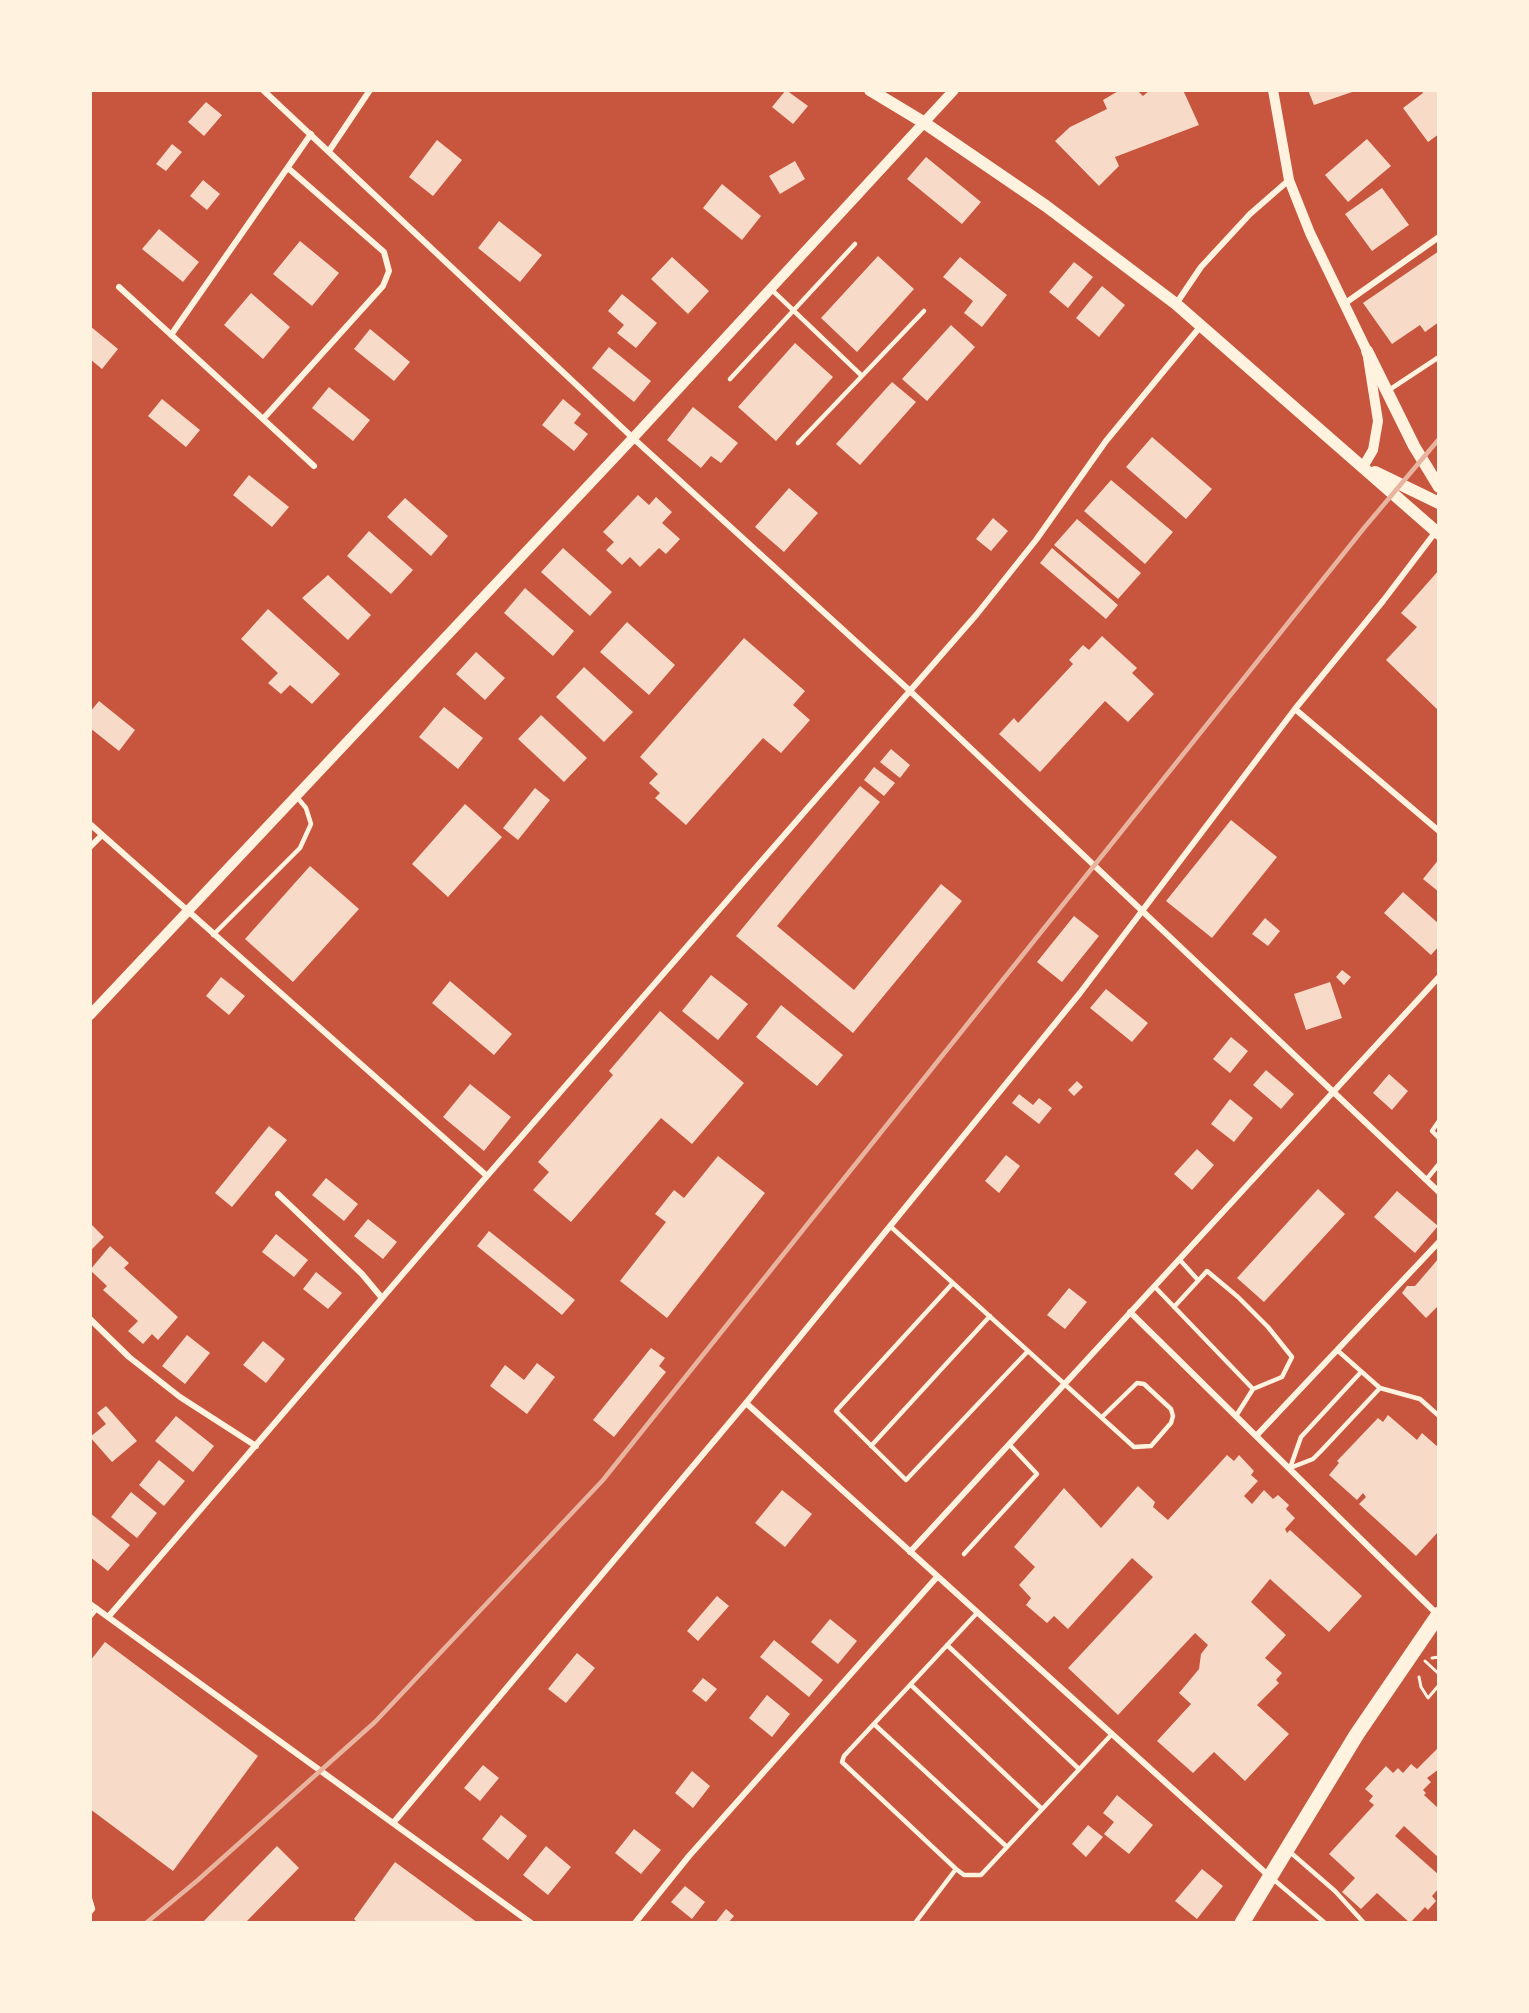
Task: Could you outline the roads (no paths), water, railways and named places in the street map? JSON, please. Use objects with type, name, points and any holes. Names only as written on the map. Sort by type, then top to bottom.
[{"type":"main road","points":[[870,90],[923,122],[1046,206],[1176,304],[1438,531]]},
{"type":"main road","points":[[1366,351],[1439,487]]},
{"type":"main road","points":[[1363,467],[1439,503]]},
{"type":"main road","points":[[1242,1923],[1357,1734],[1439,1615]]},
{"type":"street","points":[[263,90],[633,438],[909,690],[1439,1192]]},
{"type":"street","points":[[329,151],[370,90]]},
{"type":"street","points":[[90,1016],[633,438],[954,90]]},
{"type":"street","points":[[1273,90],[1289,180],[1310,233],[1366,351],[1378,421],[1373,450],[1363,467]]},
{"type":"street","points":[[171,335],[310,134]]},
{"type":"street","points":[[263,419],[383,286],[389,271],[384,252],[288,168]]},
{"type":"street","points":[[1176,304],[1201,267],[1250,214],[1289,180]]},
{"type":"street","points":[[1343,304],[1439,237]]},
{"type":"street","points":[[119,287],[314,466]]},
{"type":"street","points":[[109,1616],[487,1176],[992,596],[1036,540],[1106,441],[1200,327]]},
{"type":"street","points":[[394,1822],[746,1403],[1080,993],[1295,709],[1438,531]]},
{"type":"street","points":[[1295,709],[1439,831]]},
{"type":"street","points":[[90,824],[487,1176]]},
{"type":"street","points":[[90,847],[102,835]]},
{"type":"street","points":[[910,1552],[1439,977]]},
{"type":"street","points":[[278,1194],[362,1274],[382,1298]]},
{"type":"street","points":[[1257,1435],[1439,1242]]},
{"type":"street","points":[[1130,1312],[1439,1615]]},
{"type":"street","points":[[90,1319],[129,1357],[172,1390],[256,1446]]},
{"type":"street","points":[[746,1403],[1271,1877]]},
{"type":"street","points":[[635,1923],[689,1856],[937,1576]]},
{"type":"street","points":[[90,1604],[531,1923]]},
{"type":"lane","points":[[730,379],[855,244]]},
{"type":"lane","points":[[770,288],[862,376]]},
{"type":"lane","points":[[798,443],[924,311]]},
{"type":"lane","points":[[1387,392],[1439,357]]},
{"type":"lane","points":[[213,935],[300,848],[311,824],[306,808],[296,796]]},
{"type":"lane","points":[[1439,1121],[1432,1131],[1439,1138]]},
{"type":"lane","points":[[1426,1180],[1439,1164]]},
{"type":"lane","points":[[890,1226],[1134,1447],[1141,1449],[1151,1446],[1173,1416],[1170,1409],[1144,1384],[1137,1383],[1102,1418]]},
{"type":"lane","points":[[1179,1259],[1198,1280]]},
{"type":"lane","points":[[1174,1306],[1207,1271],[1268,1327],[1292,1357],[1282,1377],[1253,1389],[1236,1416]]},
{"type":"lane","points":[[953,1283],[836,1411],[906,1480],[1028,1351]]},
{"type":"lane","points":[[1155,1286],[1253,1389]]},
{"type":"lane","points":[[871,1446],[990,1316]]},
{"type":"lane","points":[[1337,1350],[1380,1389],[1420,1400],[1439,1416]]},
{"type":"lane","points":[[1290,1468],[1301,1437],[1362,1372]]},
{"type":"lane","points":[[1290,1468],[1312,1459],[1321,1452],[1380,1389]]},
{"type":"lane","points":[[964,1554],[1036,1474],[1009,1444]]},
{"type":"lane","points":[[90,1617],[97,1608]]},
{"type":"lane","points":[[977,1613],[844,1756],[845,1766],[956,1869],[964,1875],[981,1875],[1112,1734]]},
{"type":"lane","points":[[947,1646],[1079,1769]]},
{"type":"lane","points":[[911,1684],[1042,1809]]},
{"type":"lane","points":[[874,1724],[1007,1846]]},
{"type":"lane","points":[[1288,1850],[1335,1891],[1364,1923]]},
{"type":"lane","points":[[915,1923],[956,1869]]},
{"type":"lane","points":[[1271,1877],[1325,1923]]},
{"type":"lane","points":[[90,1899],[93,1909],[90,1913]]},
{"type":"railway","points":[[146,1923],[198,1880],[375,1722],[603,1480],[1364,528],[1439,439]]}]
